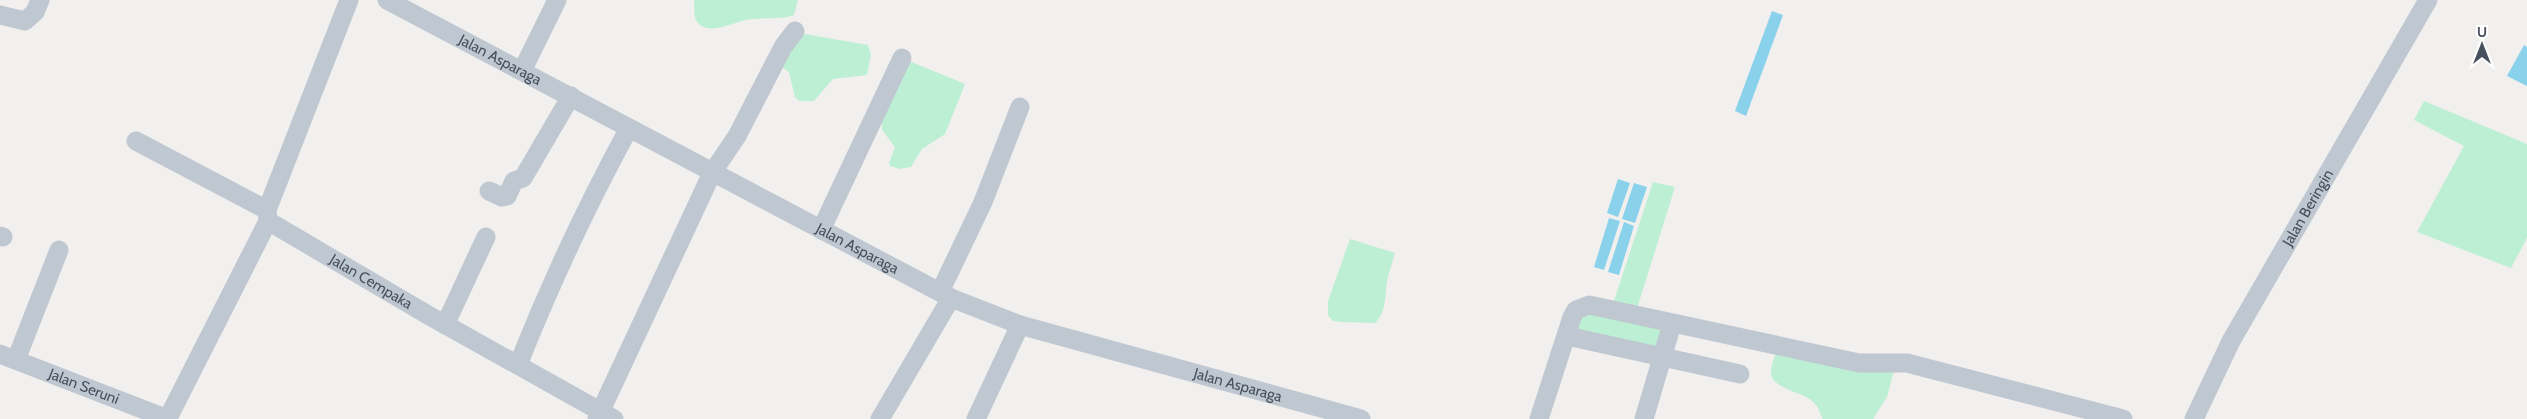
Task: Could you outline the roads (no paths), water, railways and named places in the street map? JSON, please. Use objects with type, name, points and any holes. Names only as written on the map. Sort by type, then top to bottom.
[{"type":"street","points":[[0,15],[26,21],[36,12],[40,0]]},
{"type":"street","points":[[166,418],[267,216],[349,0]]},
{"type":"street","name":"Jalan Asparaga","points":[[387,0],[946,295],[1020,325],[1361,419]]},
{"type":"street","points":[[522,70],[557,0]]},
{"type":"street","name":"Jalan Beringin","points":[[2194,419],[2231,341],[2428,0]]},
{"type":"street","points":[[604,416],[712,173],[737,136],[783,47],[795,31]]},
{"type":"street","points":[[821,230],[902,58]]},
{"type":"street","points":[[489,191],[502,197],[507,196],[514,181],[523,178],[571,96]]},
{"type":"street","points":[[880,419],[946,295],[1020,107]]},
{"type":"street","points":[[518,365],[553,278],[589,202],[630,128]]},
{"type":"street","name":"Jalan Cempaka","points":[[136,141],[267,216],[445,325],[518,365],[604,416]]},
{"type":"street","points":[[445,325],[486,236]]},
{"type":"street","points":[[8,357],[59,250]]},
{"type":"street","points":[[1539,419],[1576,310],[1589,305],[1672,324],[1772,343],[1859,364],[1907,364],[2124,419]]},
{"type":"street","points":[[1644,419],[1672,324]]},
{"type":"street","points":[[976,419],[1020,325]]},
{"type":"street","points":[[1567,336],[1740,374]]},
{"type":"street","name":"Jalan Seruni","points":[[8,357],[166,418]]},
{"type":"water","points":[[1772,11],[1783,15],[1746,116],[1735,111]]},
{"type":"water","points":[[2524,45],[2527,47],[2527,86],[2507,76]]},
{"type":"water","points":[[1618,179],[1630,183],[1618,217],[1607,213]]},
{"type":"water","points":[[1634,183],[1647,187],[1635,223],[1622,219]]},
{"type":"water","points":[[1609,218],[1620,221],[1604,270],[1594,267]]},
{"type":"water","points":[[1624,222],[1634,226],[1619,275],[1608,272]]}]
